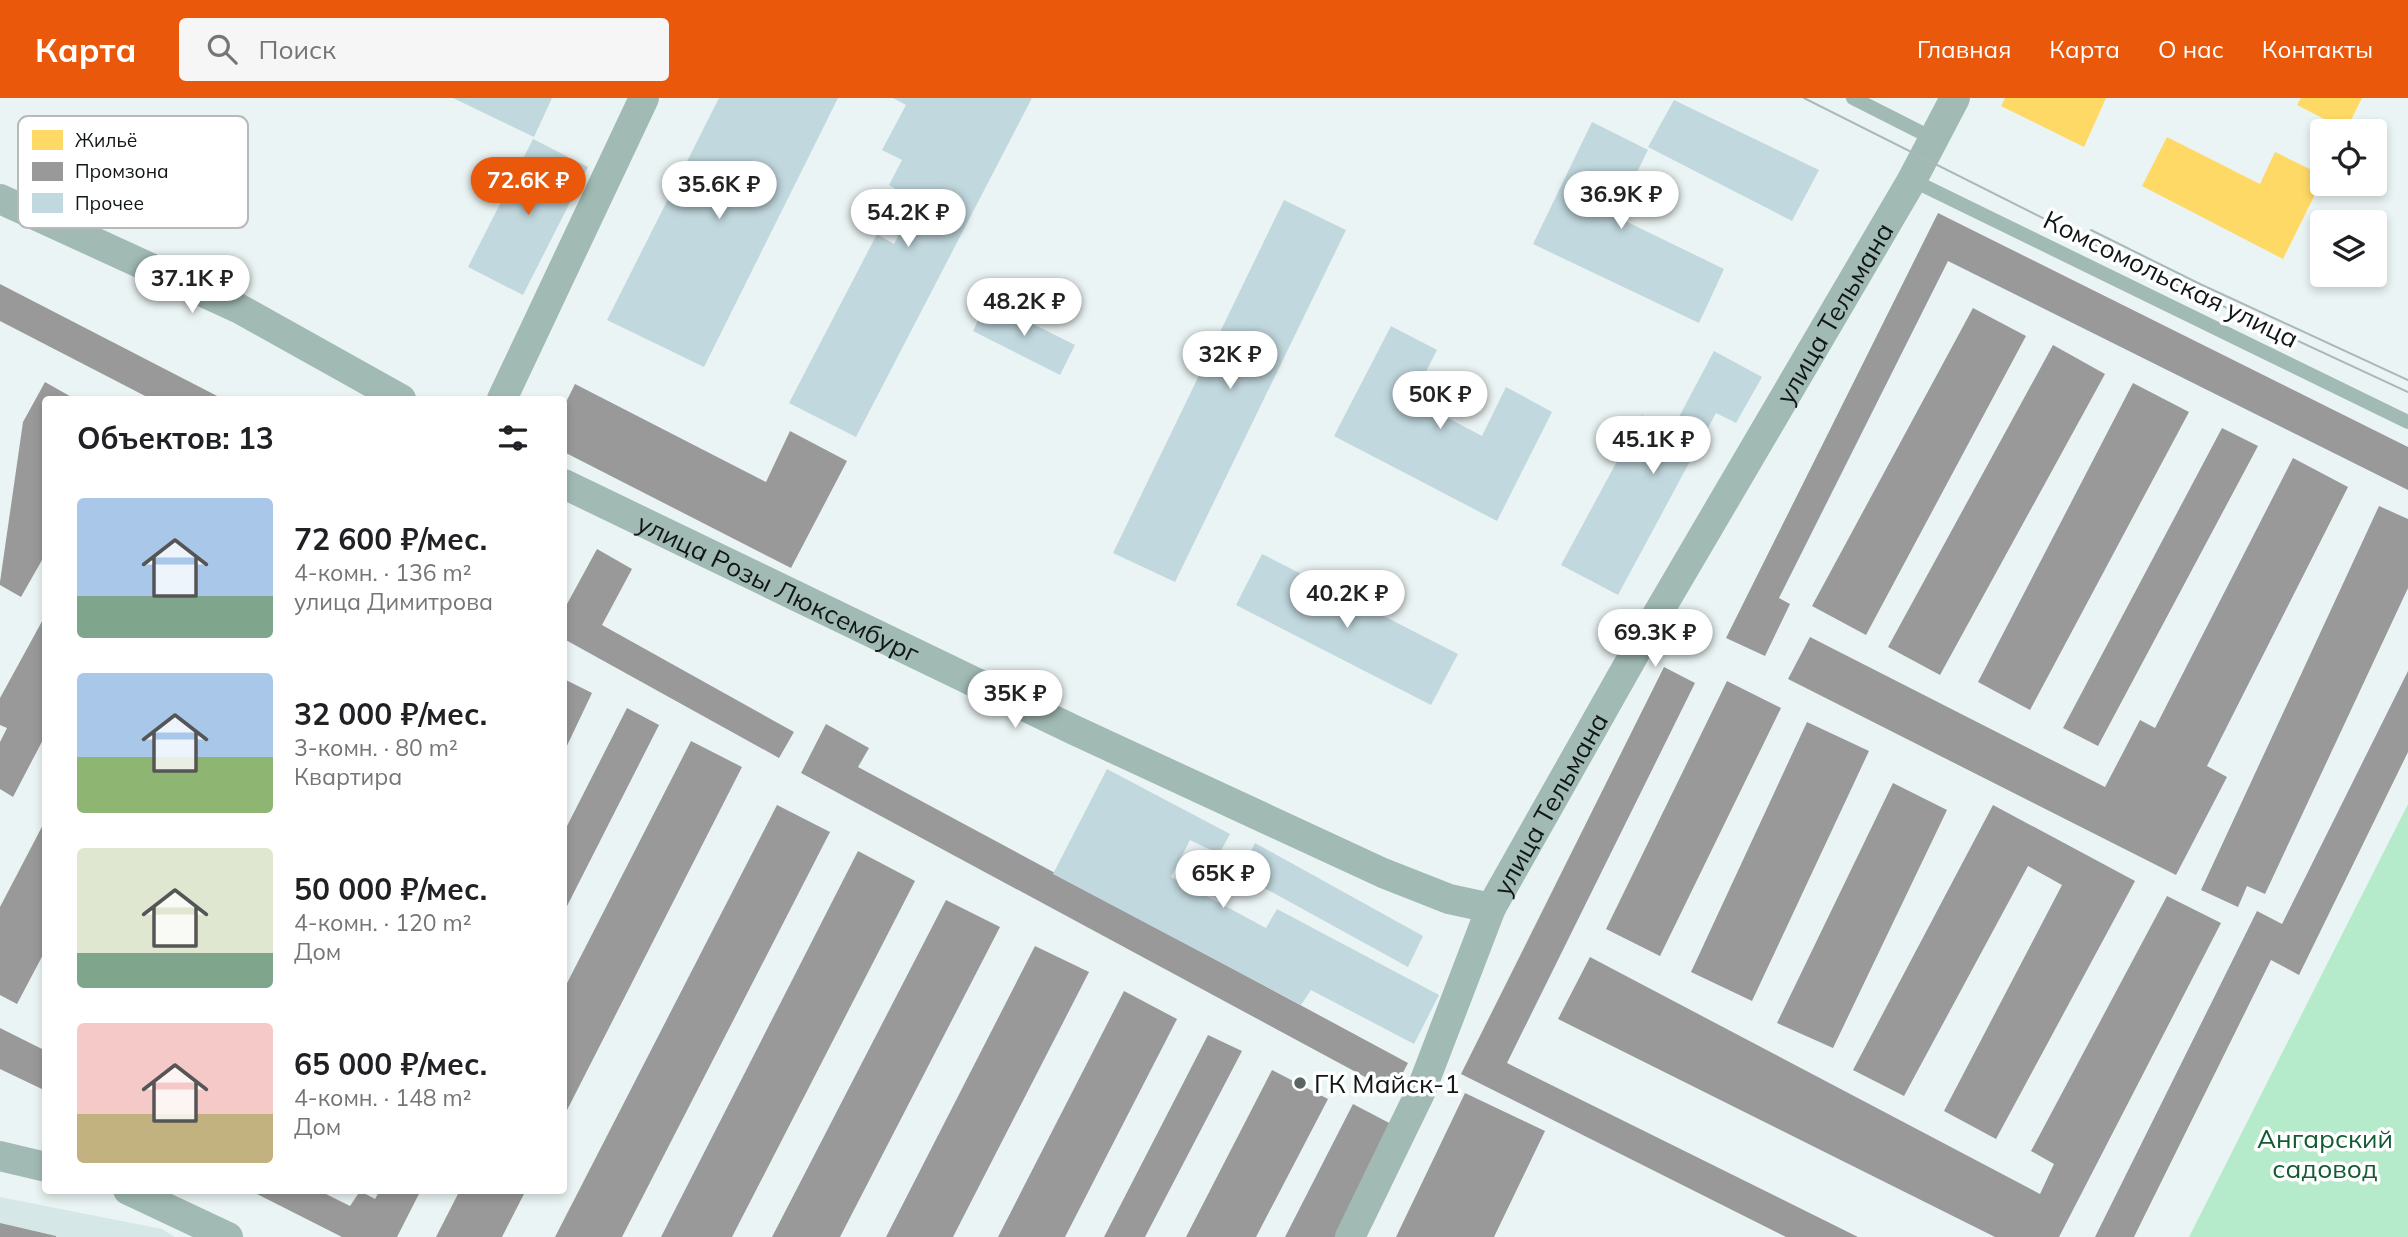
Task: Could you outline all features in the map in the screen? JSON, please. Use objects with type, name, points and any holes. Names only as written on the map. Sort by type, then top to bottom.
[{"type":"street","points":[[503,396],[644,98]]},
{"type":"street","name":"улица Тельмана","points":[[1350,1237],[1420,1093],[1491,908],[1644,637],[1912,180],[1955,98]]},
{"type":"street","points":[[0,199],[18,207]]},
{"type":"street","points":[[63,228],[238,308],[396,396]]},
{"type":"street","name":"улица Розы Люксембург","points":[[567,485],[1074,730],[1383,873],[1449,899],[1491,908]]},
{"type":"street","points":[[0,1156],[42,1166]]},
{"type":"street","points":[[137,1194],[228,1237]]},
{"type":"lane","points":[[1853,98],[1934,139]]},
{"type":"lane","name":"Комсомольская улица","points":[[1912,180],[2408,422]]},
{"type":"shaded area","points":[[0,1197],[162,1229],[175,1237],[0,1237]]},
{"type":"green space","name":"Ангарский садовод","points":[[2408,804],[2408,1237],[2189,1237]]},
{"type":"building: Жильё","points":[[2005,98],[2106,98],[2084,147],[2001,106]]},
{"type":"building: Жильё","points":[[2301,98],[2362,98],[2352,119],[2324,119],[2297,105]]},
{"type":"building: Жильё","points":[[2167,137],[2260,184],[2275,152],[2310,169],[2310,196],[2314,196],[2283,259],[2142,186]]},
{"type":"building: Промзона","points":[[1938,213],[2408,447],[2408,490],[1948,261],[1779,598],[1790,604],[1765,656],[1726,638]]},
{"type":"building: Промзона","points":[[0,284],[217,396],[145,396],[0,321]]},
{"type":"building: Промзона","points":[[1973,308],[2026,336],[1866,635],[1812,606]]},
{"type":"building: Промзона","points":[[2053,345],[2105,374],[1940,675],[1888,647]]},
{"type":"building: Промзона","points":[[45,382],[70,396],[42,396],[42,560],[21,597],[0,585],[0,582],[23,422]]},
{"type":"building: Промзона","points":[[2133,383],[2189,412],[2030,710],[1978,682]]},
{"type":"building: Промзона","points":[[575,384],[766,482],[790,431],[847,461],[791,568],[567,454],[567,400]]},
{"type":"building: Промзона","points":[[2222,428],[2258,446],[2098,746],[2063,728]]},
{"type":"building: Промзона","points":[[2293,458],[2348,487],[2207,766],[2227,777],[2176,875],[1788,679],[1810,637],[2105,787],[2140,720],[2155,728]]},
{"type":"building: Промзона","points":[[2379,506],[2408,519],[2408,588],[2265,894],[2247,886],[2238,907],[2201,890]]},
{"type":"building: Промзона","points":[[597,549],[632,569],[602,625],[794,732],[779,758],[567,641],[567,604]]},
{"type":"building: Промзона","points":[[42,621],[42,742],[13,797],[0,789],[0,742],[7,728],[0,725],[0,698]]},
{"type":"building: Промзона","points":[[1664,667],[1695,683],[1507,1063],[1858,1237],[1786,1237],[1461,1074]]},
{"type":"building: Промзона","points":[[2408,671],[2408,752],[2299,975],[2271,960],[2134,1237],[2095,1237],[2257,911],[2282,924]]},
{"type":"building: Промзона","points":[[567,680],[592,693],[567,746]]},
{"type":"building: Промзона","points":[[1727,681],[1781,708],[1660,956],[1606,929]]},
{"type":"building: Промзона","points":[[627,708],[659,725],[567,906],[567,826]]},
{"type":"building: Промзона","points":[[1807,722],[1869,751],[1752,1001],[1691,972]]},
{"type":"building: Промзона","points":[[826,724],[869,748],[858,767],[1408,1063],[1393,1092],[801,773]]},
{"type":"building: Промзона","points":[[691,741],[742,767],[567,1110],[567,983]]},
{"type":"building: Промзона","points":[[1893,783],[1947,810],[1833,1048],[1777,1023]]},
{"type":"building: Промзона","points":[[777,805],[830,832],[622,1237],[555,1237]]},
{"type":"building: Промзона","points":[[1993,805],[2135,881],[1996,1139],[1944,1111],[2062,885],[2028,866],[1904,1096],[1853,1070]]},
{"type":"building: Промзона","points":[[42,827],[42,957],[17,1004],[0,995],[0,907]]},
{"type":"building: Промзона","points":[[858,851],[915,881],[732,1237],[661,1237]]},
{"type":"building: Промзона","points":[[2167,896],[2221,923],[2059,1237],[1995,1237],[1558,1019],[1590,957],[2040,1194],[2054,1164],[2031,1151]]},
{"type":"building: Промзона","points":[[946,900],[1000,927],[840,1237],[772,1237]]},
{"type":"building: Промзона","points":[[1035,946],[1089,972],[953,1237],[886,1237]]},
{"type":"building: Промзона","points":[[1124,991],[1177,1019],[1065,1237],[998,1237]]},
{"type":"building: Промзона","points":[[0,1028],[42,1049],[42,1089],[0,1069]]},
{"type":"building: Промзона","points":[[1208,1035],[1242,1051],[1145,1237],[1104,1237]]},
{"type":"building: Промзона","points":[[1272,1070],[1328,1099],[1256,1237],[1186,1237]]},
{"type":"building: Промзона","points":[[1465,1093],[1545,1131],[1494,1237],[1396,1237]]},
{"type":"building: Промзона","points":[[1353,1104],[1395,1126],[1338,1237],[1285,1237]]},
{"type":"building: Промзона","points":[[257,1194],[326,1194],[350,1206],[358,1194],[366,1194],[375,1199],[378,1194],[419,1194],[397,1237],[342,1237]]},
{"type":"building: Промзона","points":[[458,1194],[524,1194],[502,1237],[436,1237]]},
{"type":"building: Промзона","points":[[0,1223],[56,1236],[56,1237],[0,1237]]},
{"type":"building: Прочее","points":[[453,98],[552,98],[534,137]]},
{"type":"building: Прочее","points":[[719,98],[838,98],[704,367],[607,320]]},
{"type":"building: Прочее","points":[[893,98],[1032,98],[856,437],[789,403],[877,234],[894,244],[916,201],[889,185],[902,160],[882,150],[906,105]]},
{"type":"building: Прочее","points":[[1674,100],[1819,170],[1792,221],[1648,147]]},
{"type":"building: Прочее","points":[[1592,122],[1648,150],[1615,216],[1724,269],[1699,323],[1533,244]]},
{"type":"building: Прочее","points":[[533,139],[588,167],[523,295],[468,267]]},
{"type":"building: Прочее","points":[[1284,200],[1346,230],[1175,582],[1113,553]]},
{"type":"building: Прочее","points":[[987,301],[1075,345],[1060,375],[973,331]]},
{"type":"building: Прочее","points":[[1391,326],[1437,350],[1412,399],[1482,436],[1506,387],[1552,412],[1497,521],[1334,436]]},
{"type":"building: Прочее","points":[[1714,351],[1762,377],[1736,423],[1716,413],[1618,595],[1561,565],[1642,415],[1671,432]]},
{"type":"building: Прочее","points":[[1262,554],[1458,654],[1431,705],[1236,605]]},
{"type":"building: Прочее","points":[[1107,769],[1230,834],[1219,854],[1190,840],[1171,877],[1266,928],[1277,909],[1439,995],[1414,1044],[1311,990],[1301,1005],[1053,874]]},
{"type":"building: Прочее","points":[[1255,843],[1423,936],[1408,967],[1239,874]]},
{"type":"tram line","points":[[1804,98],[2156,275],[2408,392]]},
{"type":"tram line","points":[[2091,230],[2200,284],[2408,380]]},
{"type":"place","name":"ГК Майск-1","points":[[1300,1083]]}]
